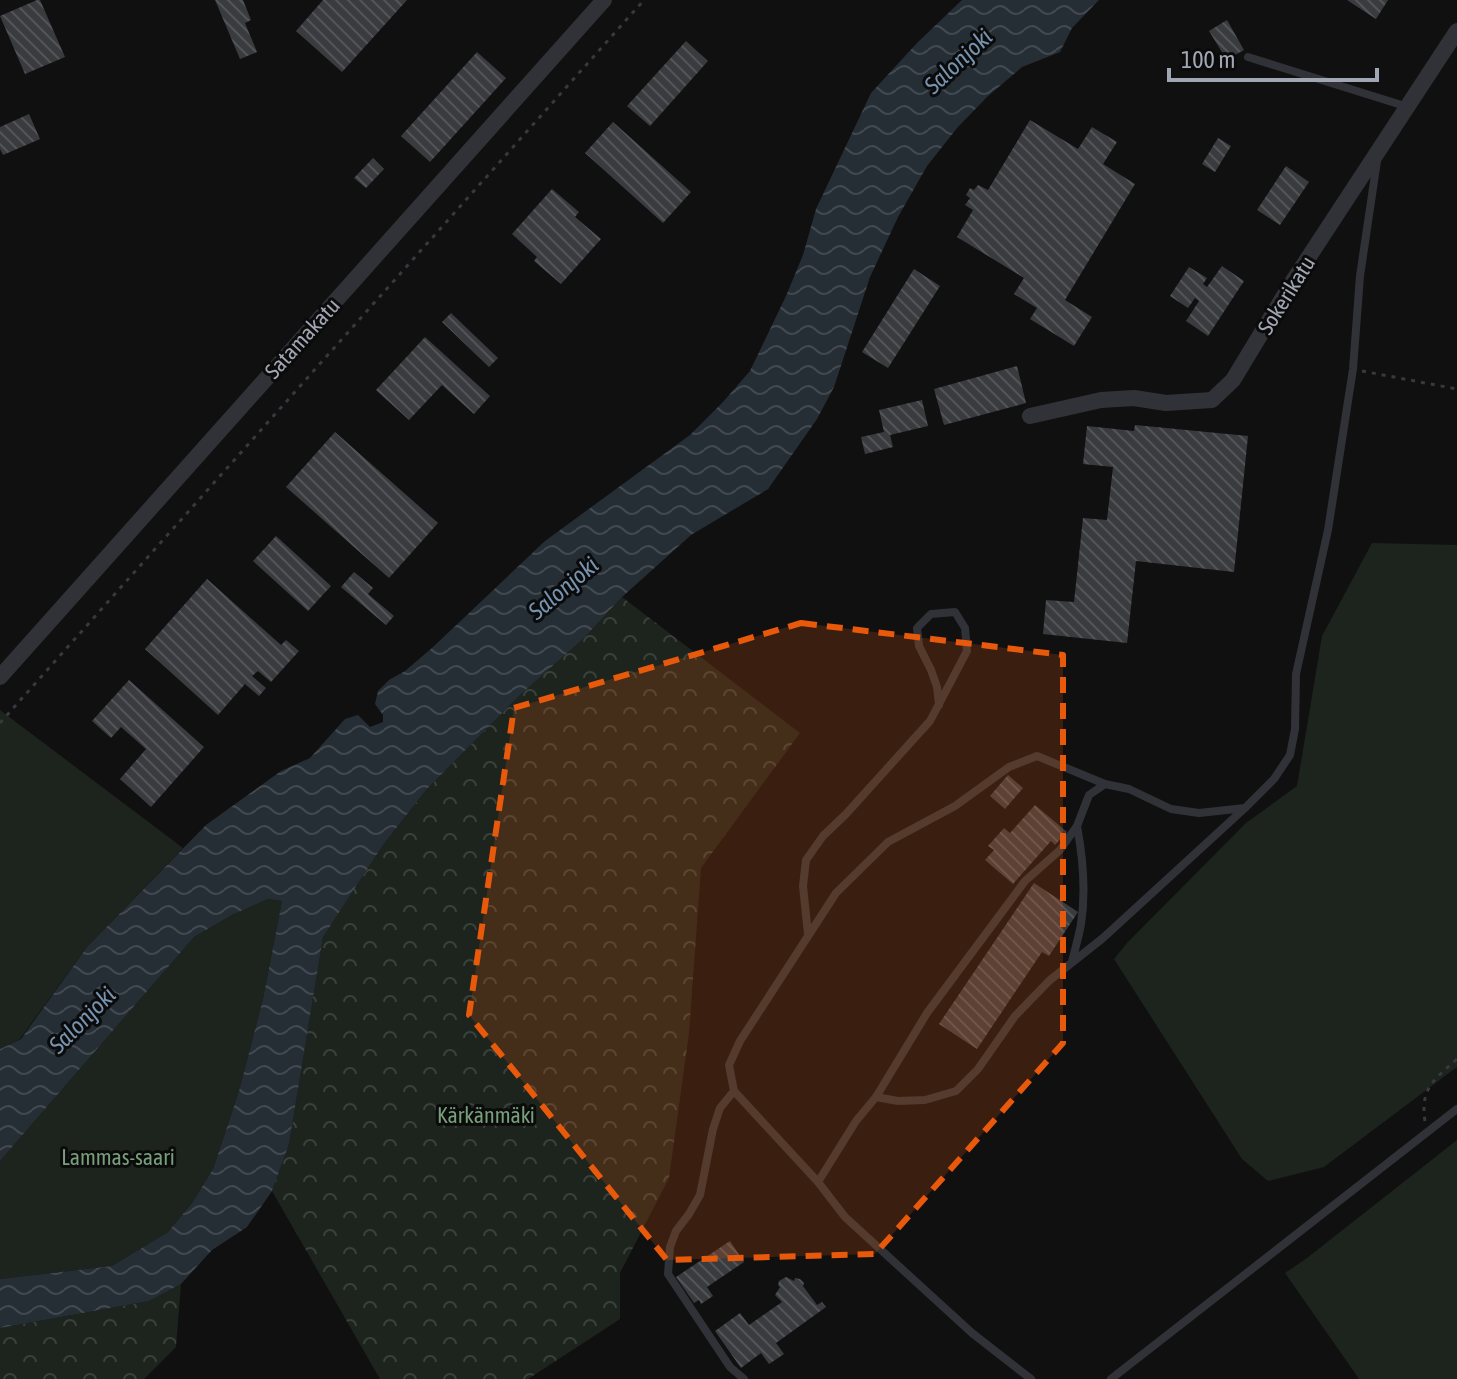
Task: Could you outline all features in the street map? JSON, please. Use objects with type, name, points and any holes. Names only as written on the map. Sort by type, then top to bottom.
[{"type":"street","name":"Satamakatu","points":[[0,677],[604,0]]},
{"type":"street","name":"Sokerikatu","points":[[1030,416],[1101,400],[1134,398],[1166,403],[1212,400],[1233,380],[1293,281],[1457,31]]},
{"type":"lane","points":[[1248,57],[1408,107]]},
{"type":"lane","points":[[876,1097],[898,1101],[925,1100],[956,1091],[978,1069],[1015,1016],[1050,980],[1103,938],[1246,807],[1274,779],[1290,755],[1295,729],[1296,674],[1328,530],[1353,369],[1360,276],[1379,153]]},
{"type":"lane","points":[[808,935],[803,886],[806,860],[823,836],[930,721],[939,705],[967,651],[965,628],[955,612],[931,614],[917,628],[919,646],[937,687],[939,705]]},
{"type":"lane","points":[[1031,1379],[972,1333],[845,1217],[818,1182],[734,1091],[729,1065],[740,1041],[836,893],[888,842],[955,806],[1009,767],[1037,756],[1105,784],[1129,789],[1171,809],[1199,813],[1246,807]]},
{"type":"lane","points":[[818,1182],[856,1121],[876,1097],[927,1013],[1025,881],[1060,850],[1077,826],[1089,795],[1105,784]]},
{"type":"lane","points":[[1072,962],[1081,923],[1083,881],[1077,826]]},
{"type":"lane","points":[[734,1091],[720,1108],[700,1195],[676,1231],[670,1247],[668,1274],[730,1367],[744,1379]]},
{"type":"lane","points":[[1111,1379],[1457,1109]]},
{"type":"path","points":[[0,723],[644,0]]},
{"type":"path","points":[[1353,369],[1457,389]]},
{"type":"path","points":[[1428,1132],[1422,1102],[1430,1085],[1457,1059]]},
{"type":"highlighted area","points":[[801,623],[1063,655],[1063,1043],[875,1254],[667,1260],[469,1015],[514,708]]},
{"type":"green space","points":[[1372,543],[1457,545],[1457,1067],[1324,1167],[1268,1181],[1242,1159],[1114,959],[1246,823],[1297,786],[1322,636]]},
{"type":"green space","name":"Kärkänmäki","points":[[622,597],[800,733],[701,868],[689,1033],[669,1178],[620,1273],[620,1319],[528,1379],[380,1379],[272,1191],[289,1144],[323,937],[383,845],[426,790],[519,696],[584,638]]},
{"type":"green space","points":[[0,710],[183,848],[87,947],[20,1039],[0,1049]]},
{"type":"green space","name":"Lammas-saari","points":[[268,899],[282,901],[263,999],[239,1091],[213,1169],[192,1203],[168,1232],[112,1266],[0,1279],[0,1161],[194,937]]},
{"type":"green space","points":[[1457,1140],[1457,1379],[1359,1379],[1285,1273]]},
{"type":"green space","points":[[181,1284],[176,1347],[144,1379],[0,1379],[0,1328],[149,1301]]},
{"type":"water","name":"Salonjoki","points":[[962,0],[1099,0],[1072,28],[1060,52],[1022,67],[987,97],[927,166],[898,217],[870,277],[834,387],[817,419],[768,489],[691,535],[622,597],[584,638],[519,696],[426,790],[383,845],[323,937],[289,1144],[272,1191],[247,1227],[212,1250],[181,1284],[149,1301],[0,1328],[0,1279],[112,1266],[168,1232],[192,1203],[213,1169],[239,1091],[263,999],[282,901],[268,899],[194,937],[0,1161],[0,1049],[21,1039],[87,947],[206,825],[281,771],[310,758],[345,719],[358,715],[370,727],[383,722],[383,715],[375,704],[378,691],[389,680],[432,648],[545,541],[690,435],[723,402],[750,371],[786,296],[803,255],[816,209],[871,93]]},
{"type":"building","points":[[40,0],[65,57],[25,74],[0,16]]},
{"type":"building","points":[[215,0],[243,0],[251,20],[245,23],[257,52],[240,59]]},
{"type":"building","points":[[323,0],[407,0],[342,72],[296,31]]},
{"type":"building","points":[[1347,0],[1388,0],[1376,19]]},
{"type":"building","points":[[1227,20],[1244,50],[1225,57],[1209,31]]},
{"type":"building","points":[[686,41],[708,61],[650,126],[627,106]]},
{"type":"building","points":[[477,52],[506,78],[430,162],[401,136]]},
{"type":"building","points":[[29,114],[40,139],[3,155],[0,127]]},
{"type":"building","points":[[1030,120],[1078,149],[1092,127],[1117,142],[1103,164],[1135,184],[1065,300],[1092,317],[1074,346],[1030,319],[1037,308],[1014,294],[1024,278],[957,237],[973,210],[965,205],[970,198],[966,195],[970,188],[974,190],[978,185],[988,190]]},
{"type":"building","points":[[613,122],[691,192],[663,223],[585,153]]},
{"type":"building","points":[[1218,138],[1231,146],[1215,172],[1202,164]]},
{"type":"building","points":[[373,158],[384,169],[366,188],[354,178]]},
{"type":"building","points":[[1286,166],[1309,182],[1280,225],[1257,210]]},
{"type":"building","points":[[552,189],[579,212],[575,217],[601,239],[561,284],[534,261],[537,257],[512,234]]},
{"type":"building","points":[[1222,266],[1244,281],[1208,336],[1186,321],[1199,301],[1195,298],[1188,308],[1170,296],[1189,267],[1207,278],[1203,284],[1207,287]]},
{"type":"building","points":[[914,269],[940,286],[888,368],[862,352]]},
{"type":"building","points":[[451,313],[498,358],[489,367],[442,322]]},
{"type":"building","points":[[425,337],[490,396],[474,414],[442,385],[409,420],[376,390]]},
{"type":"building","points":[[1017,366],[1026,403],[944,425],[934,389]]},
{"type":"building","points":[[922,400],[928,426],[890,435],[893,447],[865,454],[861,437],[884,432],[879,410]]},
{"type":"building","points":[[1135,425],[1248,436],[1234,572],[1136,561],[1127,643],[1043,634],[1046,600],[1074,602],[1083,518],[1107,520],[1113,467],[1083,464],[1087,426],[1134,431]]},
{"type":"building","points":[[335,432],[438,523],[389,578],[286,487]]},
{"type":"building","points":[[276,536],[331,586],[308,611],[253,561]]},
{"type":"building","points":[[354,572],[373,588],[368,594],[394,616],[386,625],[341,587]]},
{"type":"building","points":[[207,579],[281,645],[286,640],[299,651],[271,682],[258,671],[252,676],[266,688],[259,696],[245,684],[218,715],[145,649]]},
{"type":"building","points":[[129,680],[204,747],[151,807],[120,779],[146,749],[121,727],[111,738],[92,721]]},
{"type":"building","points":[[1008,775],[1023,788],[1005,809],[990,796]]},
{"type":"building","points":[[1035,805],[1067,832],[1055,845],[1051,841],[1013,884],[985,860],[994,850],[988,846],[1004,828],[1010,833]]},
{"type":"building","points":[[1034,883],[1078,912],[1049,956],[1042,952],[977,1049],[939,1024]]},
{"type":"building","points":[[730,1241],[744,1262],[707,1287],[713,1296],[701,1304],[699,1300],[694,1303],[676,1277]]},
{"type":"building","points":[[786,1277],[794,1281],[795,1278],[800,1279],[817,1305],[822,1302],[826,1307],[776,1343],[784,1354],[769,1364],[761,1353],[741,1368],[715,1331],[740,1313],[749,1325],[782,1302],[775,1295],[780,1287],[779,1281]]}]
